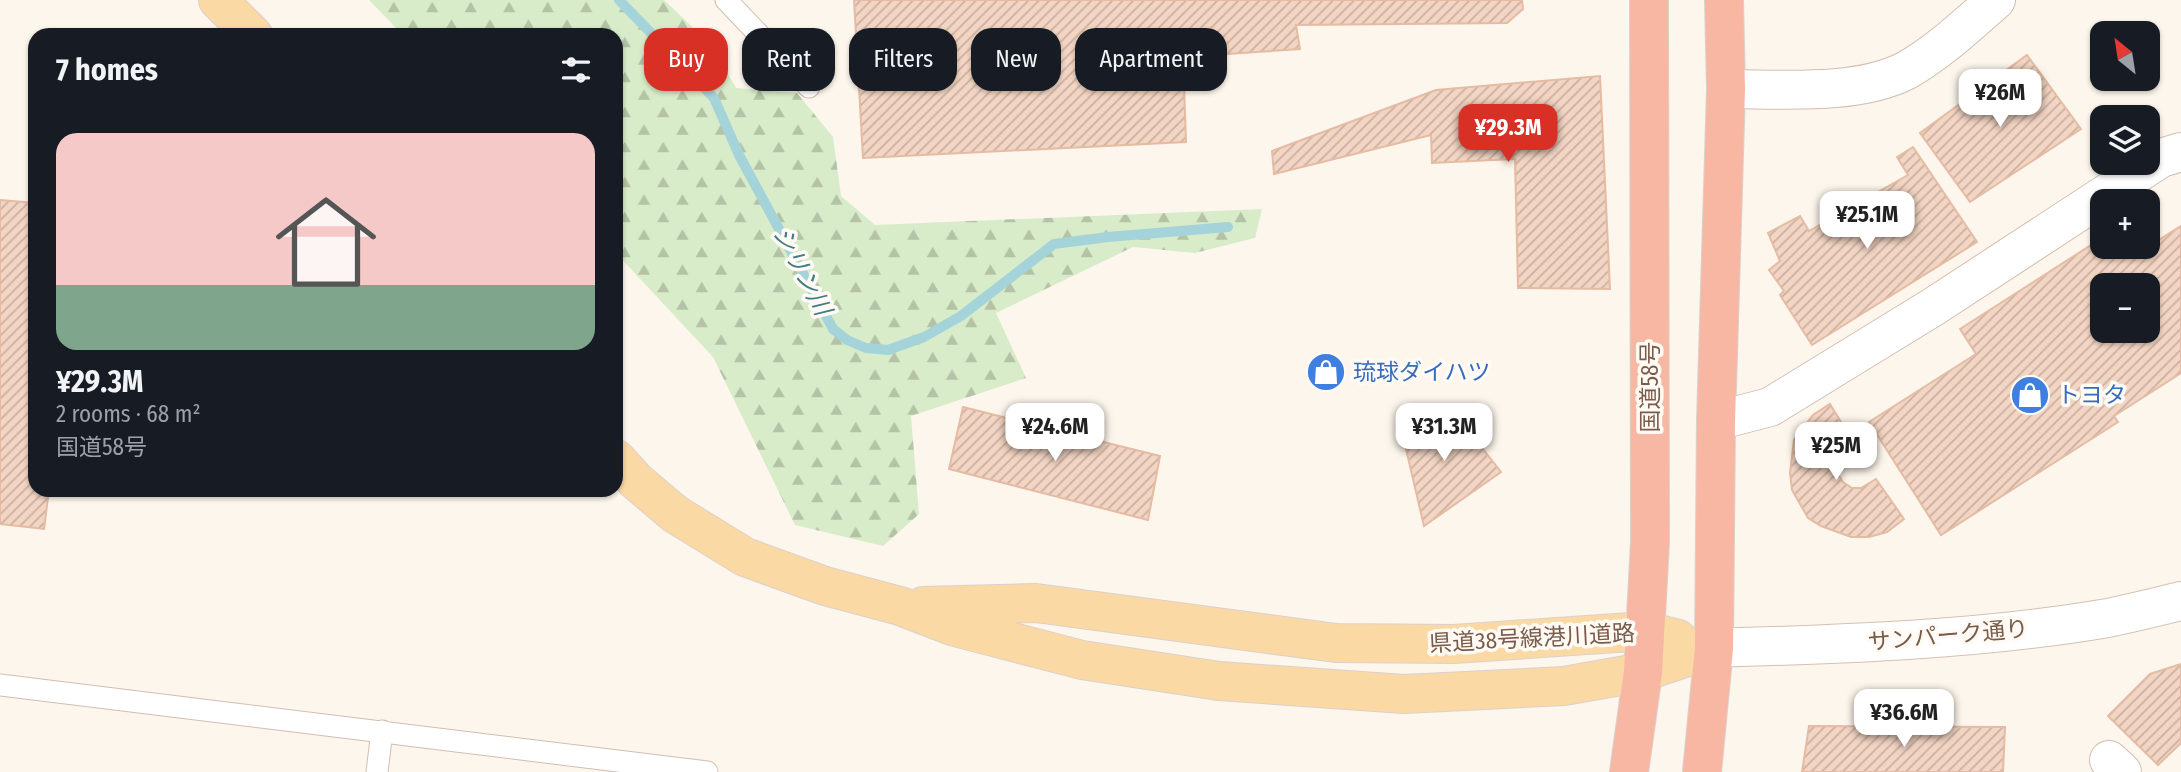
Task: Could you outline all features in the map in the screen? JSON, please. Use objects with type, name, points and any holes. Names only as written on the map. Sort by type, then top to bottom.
[{"type":"highway","name":"国道58号","points":[[1629,772],[1643,672],[1650,528],[1649,0]]},
{"type":"highway","points":[[1702,772],[1714,648],[1716,421],[1726,89],[1724,0]]},
{"type":"main road","points":[[218,0],[246,28]]},
{"type":"main road","name":"県道38号線港川道路","points":[[623,467],[675,514],[744,557],[825,586],[900,606],[956,627],[1082,660],[1219,681],[1405,694],[1564,686],[1643,672],[1714,648]]},
{"type":"main road","name":"県道38号線港川道路","points":[[900,606],[1036,603],[1336,643],[1454,644],[1646,631],[1714,648]]},
{"type":"street","points":[[1726,89],[1855,88],[1906,71],[1950,39],[1996,0]]},
{"type":"street","points":[[1716,421],[1770,407],[1933,307],[2161,158],[2181,152]]},
{"type":"street","name":"サンパーク通り","points":[[1714,648],[1814,646],[1909,640],[2108,617],[2181,601]]},
{"type":"lane","points":[[726,0],[753,28]]},
{"type":"lane","points":[[0,685],[707,772]]},
{"type":"lane","points":[[377,772],[382,731]]},
{"type":"green space","points":[[369,0],[664,0],[693,28],[644,28],[644,91],[728,91],[728,74],[736,88],[742,88],[742,91],[797,93],[833,137],[841,196],[875,225],[1262,209],[1255,238],[1195,253],[1133,247],[996,313],[1026,378],[911,416],[919,514],[883,546],[795,525],[713,357],[623,261],[623,28],[396,28]]},
{"type":"building","points":[[854,0],[1522,0],[1523,9],[1507,23],[1296,25],[1300,49],[1227,54],[1227,28],[1075,28],[1075,91],[1184,91],[1186,142],[863,158],[859,91],[957,91],[957,28],[856,28]]},
{"type":"building","points":[[2027,55],[2081,129],[1970,202],[1920,133]]},
{"type":"building","points":[[1600,76],[1610,289],[1518,288],[1515,159],[1432,163],[1431,135],[1274,174],[1272,151],[1436,90]]},
{"type":"building","points":[[1913,147],[1977,242],[1812,345],[1780,295],[1784,291],[1769,270],[1780,261],[1768,233],[1800,216],[1809,231],[1908,175],[1897,157]]},
{"type":"building","points":[[0,200],[28,202],[28,497],[48,497],[44,529],[0,524]]},
{"type":"building","name":"トヨタ","points":[[2181,226],[2181,373],[2114,416],[2118,422],[1941,535],[1869,422],[1976,354],[1960,329],[2090,246],[2090,259],[2160,259],[2160,239]]},
{"type":"building","points":[[1830,404],[1857,448],[1841,461],[1838,474],[1843,482],[1852,488],[1861,488],[1876,479],[1904,519],[1887,532],[1869,537],[1851,537],[1821,526],[1808,518],[1792,490],[1790,473],[1794,440],[1813,415]]},
{"type":"building","points":[[963,407],[1160,456],[1148,520],[949,469]]},
{"type":"building","points":[[1398,415],[1461,421],[1501,472],[1424,526]]},
{"type":"building","points":[[2181,664],[2181,743],[2158,765],[2108,716],[2150,674]]},
{"type":"building","points":[[1809,726],[2005,727],[2003,772],[1802,772]]},
{"type":"waterway","name":"シリン川","points":[[619,0],[714,98],[739,155],[833,329],[847,340],[866,348],[888,350],[924,337],[961,316],[1054,244],[1228,227]]},
{"type":"place","name":"琉球ダイハツ","points":[[1326,372]]},
{"type":"place","name":"トヨタ","points":[[2030,395]]}]
